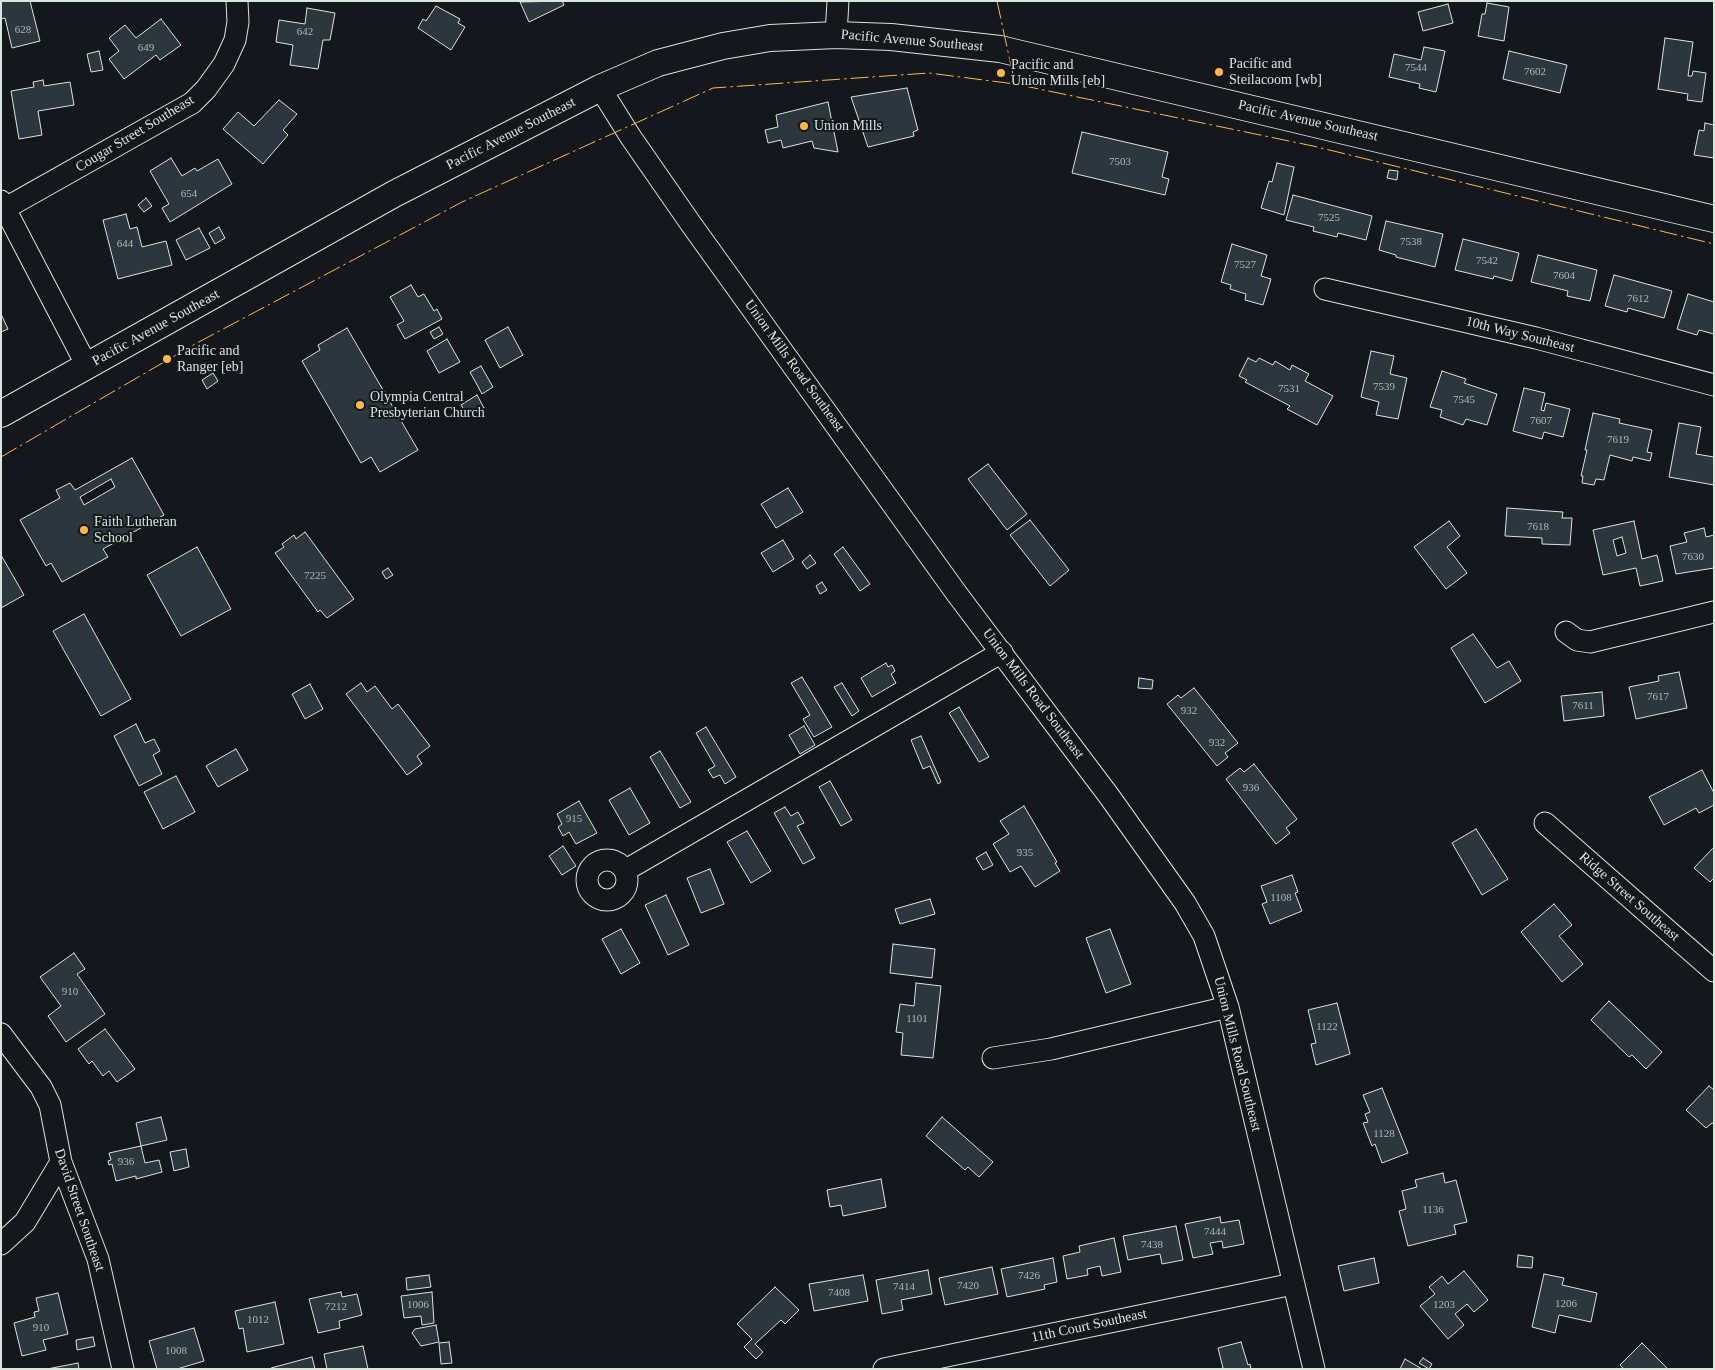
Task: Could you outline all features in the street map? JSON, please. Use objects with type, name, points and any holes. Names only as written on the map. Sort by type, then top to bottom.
[{"type":"main road","name":"Pacific Avenue Southeast","points":[[1,414],[394,194],[600,88],[658,64],[723,46],[770,38],[836,35],[891,37],[1000,48],[1714,219]]},
{"type":"street","name":"Cougar Street Southeast","points":[[3,205],[192,103],[206,89],[224,64],[236,40],[238,1]]},
{"type":"street","points":[[836,35],[838,1]]},
{"type":"street","name":"Union Mills Road Southeast","points":[[600,88],[630,136],[691,224],[952,586],[1109,796],[1185,903],[1204,936],[1228,1007],[1314,1369]]},
{"type":"street","points":[[3,205],[87,366]]},
{"type":"street","name":"10th Way Southeast","points":[[1325,289],[1536,338],[1714,385]]},
{"type":"street","points":[[1566,632],[1577,640],[1590,642],[1714,612]]},
{"type":"street","points":[[626,870],[1002,652]]},
{"type":"street","name":"Ridge Street Southeast","points":[[1545,823],[1714,971]]},
{"type":"street","points":[[993,1058],[1051,1049],[1228,1007]]},
{"type":"street","name":"David Street Southeast","points":[[1,1034],[41,1087],[50,1105],[60,1162],[98,1259],[123,1369]]},
{"type":"street","points":[[1,1244],[25,1222],[60,1162]]},
{"type":"street","name":"11th Court Southeast","points":[[884,1369],[1293,1284]]},
{"type":"building","points":[[1,1],[30,1],[40,41],[12,48],[5,18],[1,19]]},
{"type":"building","points":[[562,1],[564,5],[529,22],[520,2]]},
{"type":"building","points":[[1487,3],[1509,7],[1504,41],[1478,36],[1482,14],[1485,14]]},
{"type":"building","points":[[1448,4],[1453,23],[1423,31],[1418,12]]},
{"type":"building","points":[[436,6],[460,19],[458,23],[465,27],[451,50],[418,28],[423,19],[426,21]]},
{"type":"building","points":[[307,8],[335,13],[330,40],[323,40],[318,69],[290,65],[293,45],[276,42],[279,20],[305,24]]},
{"type":"building","points":[[161,19],[181,45],[160,60],[156,55],[124,79],[109,59],[119,51],[109,38],[125,25],[136,38]]},
{"type":"building","points":[[1665,38],[1693,42],[1688,76],[1692,76],[1693,71],[1706,73],[1702,102],[1687,100],[1688,94],[1658,89]]},
{"type":"building","points":[[1424,47],[1445,51],[1436,92],[1419,88],[1420,84],[1389,77],[1394,54],[1421,60]]},
{"type":"building","points":[[99,51],[103,70],[91,72],[87,54]]},
{"type":"building","points":[[1509,51],[1567,65],[1560,93],[1503,79]]},
{"type":"building","points":[[43,80],[44,86],[70,82],[74,105],[38,111],[42,135],[19,139],[11,91],[34,87],[33,82]]},
{"type":"building","points":[[907,88],[918,130],[913,132],[914,136],[868,147],[851,97]]},
{"type":"building","points":[[279,100],[297,114],[283,130],[288,135],[263,164],[223,129],[238,112],[254,126]]},
{"type":"building","points":[[828,102],[838,152],[814,148],[812,141],[783,148],[781,140],[768,143],[765,130],[778,127],[776,115]]},
{"type":"building","points":[[1705,123],[1714,125],[1714,158],[1694,155],[1699,130],[1704,131]]},
{"type":"building","points":[[1082,132],[1168,152],[1162,177],[1169,179],[1165,195],[1072,173]]},
{"type":"building","points":[[171,158],[182,176],[195,168],[197,171],[218,159],[232,184],[170,222],[162,208],[169,204],[150,171]]},
{"type":"building","points":[[1277,163],[1294,167],[1284,215],[1261,208],[1269,181],[1272,182]]},
{"type":"building","points":[[1389,170],[1398,171],[1397,180],[1387,178]]},
{"type":"building","points":[[1293,195],[1372,216],[1366,240],[1338,233],[1337,237],[1313,231],[1314,227],[1286,220]]},
{"type":"building","points":[[146,198],[152,206],[144,212],[138,205]]},
{"type":"building","points":[[126,214],[130,229],[137,227],[142,247],[166,241],[172,265],[118,279],[103,220]]},
{"type":"building","points":[[1386,221],[1443,234],[1435,267],[1396,257],[1396,255],[1379,250]]},
{"type":"building","points":[[219,227],[225,238],[215,244],[209,233]]},
{"type":"building","points":[[199,228],[210,248],[186,260],[176,240]]},
{"type":"building","points":[[1463,239],[1519,253],[1512,281],[1494,276],[1493,279],[1455,270]]},
{"type":"building","points":[[1232,244],[1267,255],[1261,276],[1271,279],[1263,305],[1245,300],[1246,294],[1230,289],[1231,285],[1221,282]]},
{"type":"building","points":[[1538,255],[1597,270],[1590,301],[1567,296],[1568,291],[1531,282]]},
{"type":"building","points":[[1614,275],[1672,291],[1664,318],[1628,308],[1627,312],[1605,306]]},
{"type":"building","points":[[411,285],[418,297],[424,294],[434,311],[437,309],[442,319],[405,339],[397,325],[404,321],[390,297]]},
{"type":"building","points":[[1688,294],[1714,302],[1714,334],[1699,330],[1697,335],[1677,329]]},
{"type":"building","points":[[1,314],[8,329],[1,332]]},
{"type":"building","points":[[439,327],[443,334],[434,339],[430,332]]},
{"type":"building","points":[[508,327],[523,355],[500,368],[485,340]]},
{"type":"building","name":"Olympia Central Presbyterian Church","points":[[347,328],[418,450],[380,472],[371,457],[361,463],[302,361],[320,350],[318,345]]},
{"type":"building","points":[[447,339],[460,362],[439,373],[427,351]]},
{"type":"building","points":[[1371,351],[1394,356],[1390,374],[1407,378],[1398,419],[1376,415],[1379,402],[1361,397]]},
{"type":"building","points":[[1248,358],[1256,362],[1259,358],[1273,365],[1275,361],[1290,370],[1292,365],[1309,374],[1305,381],[1333,396],[1317,425],[1287,409],[1290,406],[1245,382],[1247,380],[1239,376]]},
{"type":"building","points":[[481,366],[493,387],[482,394],[470,372]]},
{"type":"building","points":[[1442,371],[1466,379],[1464,383],[1497,394],[1487,425],[1466,419],[1463,425],[1440,417],[1442,410],[1430,407]]},
{"type":"building","points":[[213,373],[218,381],[207,389],[202,380]]},
{"type":"building","points":[[1524,388],[1545,393],[1541,410],[1544,411],[1546,403],[1570,409],[1563,437],[1544,432],[1542,439],[1513,431]]},
{"type":"building","points":[[477,395],[484,408],[468,417],[461,405]]},
{"type":"building","points":[[1593,413],[1620,419],[1619,423],[1652,430],[1647,452],[1652,453],[1650,461],[1633,457],[1632,461],[1610,455],[1604,480],[1596,479],[1594,485],[1582,483],[1583,476],[1581,476],[1587,450],[1585,450]]},
{"type":"building","points":[[1679,423],[1701,427],[1696,454],[1714,457],[1714,485],[1669,477]]},
{"type":"building","points":[[132,458],[164,515],[103,549],[108,557],[62,582],[51,563],[46,566],[20,520],[60,498],[56,490],[70,483],[75,490]],"holes":[[[111,479],[115,487],[84,505],[80,497]]]},
{"type":"building","points":[[988,464],[1027,514],[1007,530],[968,479]]},
{"type":"building","points":[[788,488],[803,512],[776,528],[761,504]]},
{"type":"building","points":[[1507,508],[1563,512],[1562,518],[1572,518],[1570,545],[1542,544],[1542,538],[1505,536]]},
{"type":"building","points":[[1030,520],[1069,570],[1050,586],[1010,535]]},
{"type":"building","points":[[1449,521],[1460,536],[1447,547],[1467,573],[1446,589],[1414,547]]},
{"type":"building","points":[[1634,521],[1642,559],[1657,555],[1663,581],[1640,586],[1636,568],[1603,575],[1593,530]],"holes":[[[1622,537],[1626,553],[1617,556],[1613,540]]]},
{"type":"building","points":[[1704,528],[1706,537],[1714,535],[1714,568],[1676,574],[1670,546],[1687,542],[1684,533]]},
{"type":"building","points":[[305,532],[354,599],[327,618],[320,610],[318,612],[275,553],[284,547],[282,544],[294,535],[296,539]]},
{"type":"building","points":[[783,540],[794,559],[773,572],[761,553]]},
{"type":"building","points":[[197,547],[231,609],[181,636],[147,575]]},
{"type":"building","points":[[843,547],[870,584],[860,591],[834,554]]},
{"type":"building","points":[[1,555],[24,595],[1,608]]},
{"type":"building","points":[[810,555],[816,563],[807,569],[802,562]]},
{"type":"building","points":[[388,568],[393,575],[386,579],[382,572]]},
{"type":"building","points":[[822,582],[827,590],[820,594],[816,586]]},
{"type":"building","points":[[84,614],[131,699],[101,716],[53,631]]},
{"type":"building","points":[[1473,634],[1497,668],[1509,661],[1521,681],[1485,703],[1451,648]]},
{"type":"building","points":[[886,663],[888,667],[892,665],[895,671],[891,674],[896,683],[872,697],[861,678]]},
{"type":"building","points":[[1679,672],[1687,708],[1636,719],[1629,687],[1659,681],[1658,676]]},
{"type":"building","points":[[802,677],[832,727],[814,737],[803,719],[810,715],[791,683]]},
{"type":"building","points":[[1139,678],[1153,680],[1152,689],[1138,688]]},
{"type":"building","points":[[361,683],[367,692],[375,686],[392,709],[398,704],[430,746],[417,756],[422,764],[407,775],[346,694]]},
{"type":"building","points":[[842,683],[859,711],[852,716],[834,687]]},
{"type":"building","points":[[310,684],[323,709],[305,719],[292,694]]},
{"type":"building","points":[[1194,688],[1238,743],[1225,753],[1228,757],[1217,766],[1167,704],[1178,695],[1181,698]]},
{"type":"building","points":[[1602,692],[1604,716],[1564,721],[1561,696]]},
{"type":"building","points":[[959,707],[989,757],[979,762],[949,713]]},
{"type":"building","points":[[136,724],[145,743],[154,739],[160,751],[153,755],[162,774],[139,786],[114,736]]},
{"type":"building","points":[[804,726],[815,745],[800,754],[789,735]]},
{"type":"building","points":[[706,727],[736,777],[725,784],[720,775],[713,778],[708,770],[715,766],[696,733]]},
{"type":"building","points":[[921,736],[941,782],[938,784],[930,766],[923,769],[911,740]]},
{"type":"building","points":[[236,749],[248,770],[218,787],[206,766]]},
{"type":"building","points":[[660,751],[691,802],[680,808],[650,757]]},
{"type":"building","points":[[1254,764],[1297,819],[1286,828],[1290,833],[1276,844],[1226,779],[1240,768],[1244,772]]},
{"type":"building","points":[[1702,770],[1714,793],[1714,805],[1699,813],[1696,808],[1664,825],[1649,797]]},
{"type":"building","points":[[176,776],[195,812],[163,829],[144,792]]},
{"type":"building","points":[[830,781],[852,820],[841,826],[819,787]]},
{"type":"building","points":[[630,788],[650,823],[629,835],[609,800]]},
{"type":"building","points":[[579,801],[597,833],[576,844],[569,832],[563,836],[558,827],[562,824],[557,814]]},
{"type":"building","points":[[1024,806],[1057,862],[1055,863],[1060,871],[1035,887],[1021,866],[1010,872],[993,844],[1009,834],[1000,821]]},
{"type":"building","points":[[785,807],[791,816],[798,812],[804,823],[797,826],[815,858],[803,864],[774,813]]},
{"type":"building","points":[[1476,829],[1508,879],[1482,895],[1452,843]]},
{"type":"building","points":[[747,831],[771,871],[751,883],[727,842]]},
{"type":"building","points":[[563,846],[576,866],[562,875],[549,856]]},
{"type":"building","points":[[1714,847],[1714,878],[1710,882],[1694,868]]},
{"type":"building","points":[[986,852],[993,865],[983,870],[976,858]]},
{"type":"building","points":[[710,869],[724,904],[701,913],[687,878]]},
{"type":"building","points":[[1292,875],[1298,892],[1295,893],[1302,911],[1270,924],[1262,904],[1267,902],[1261,886]]},
{"type":"building","points":[[666,895],[689,945],[668,955],[645,905]]},
{"type":"building","points":[[930,899],[935,914],[900,924],[895,909]]},
{"type":"building","points":[[1554,904],[1572,925],[1559,936],[1583,964],[1562,982],[1521,932]]},
{"type":"building","points":[[621,929],[640,963],[621,974],[602,939]]},
{"type":"building","points":[[1110,929],[1131,984],[1106,993],[1086,938]]},
{"type":"building","points":[[893,944],[935,949],[932,978],[890,973]]},
{"type":"building","points":[[74,953],[85,969],[77,974],[105,1014],[66,1042],[48,1016],[61,1006],[40,977]]},
{"type":"building","points":[[916,983],[941,986],[933,1058],[901,1055],[903,1033],[896,1032],[900,1004],[914,1006]]},
{"type":"building","points":[[1609,1001],[1662,1052],[1646,1069],[1632,1055],[1629,1057],[1591,1020]]},
{"type":"building","points":[[1337,1003],[1350,1054],[1316,1065],[1311,1044],[1316,1043],[1308,1010]]},
{"type":"building","points":[[105,1029],[135,1069],[117,1082],[109,1071],[103,1076],[92,1061],[89,1064],[78,1049]]},
{"type":"building","points":[[1709,1086],[1714,1090],[1714,1124],[1712,1123],[1706,1128],[1686,1110]]},
{"type":"building","points":[[1382,1088],[1408,1153],[1382,1163],[1375,1144],[1372,1146],[1363,1123],[1368,1122],[1365,1114],[1370,1112],[1363,1095]]},
{"type":"building","points":[[161,1117],[167,1140],[141,1146],[136,1123]]},
{"type":"building","points":[[942,1117],[993,1162],[979,1177],[968,1167],[965,1170],[926,1136]]},
{"type":"building","points":[[141,1146],[145,1163],[159,1160],[162,1172],[136,1179],[136,1176],[116,1181],[112,1164],[109,1165],[108,1161],[111,1160],[109,1153]]},
{"type":"building","points":[[186,1149],[189,1167],[174,1171],[170,1152]]},
{"type":"building","points":[[1443,1173],[1445,1183],[1456,1180],[1467,1222],[1454,1225],[1456,1234],[1408,1246],[1399,1211],[1406,1209],[1402,1191],[1417,1187],[1415,1180]]},
{"type":"building","points":[[881,1179],[886,1207],[843,1216],[841,1205],[830,1207],[827,1190]]},
{"type":"building","points":[[1220,1217],[1221,1223],[1239,1220],[1244,1244],[1223,1248],[1222,1241],[1210,1243],[1213,1254],[1193,1258],[1185,1224]]},
{"type":"building","points":[[1176,1226],[1183,1260],[1162,1264],[1160,1254],[1128,1260],[1123,1236]]},
{"type":"building","points":[[1114,1238],[1121,1272],[1102,1276],[1100,1266],[1087,1269],[1088,1275],[1067,1279],[1063,1256],[1080,1252],[1079,1246]]},
{"type":"building","points":[[1518,1255],[1533,1257],[1532,1268],[1517,1267]]},
{"type":"building","points":[[1053,1258],[1057,1282],[1044,1285],[1045,1289],[1007,1297],[1001,1269]]},
{"type":"building","points":[[1374,1258],[1379,1283],[1344,1291],[1338,1266]]},
{"type":"building","points":[[992,1267],[998,1294],[945,1305],[939,1278]]},
{"type":"building","points":[[928,1270],[932,1294],[901,1300],[903,1310],[882,1314],[876,1280]]},
{"type":"building","points":[[1464,1271],[1488,1300],[1474,1312],[1467,1304],[1455,1314],[1464,1325],[1448,1339],[1420,1306],[1435,1294],[1429,1287],[1442,1276],[1448,1284]]},
{"type":"building","points":[[1544,1274],[1564,1278],[1562,1285],[1597,1293],[1591,1322],[1559,1315],[1555,1333],[1532,1327]]},
{"type":"building","points":[[429,1275],[431,1287],[407,1290],[406,1278]]},
{"type":"building","points":[[863,1275],[868,1301],[814,1311],[809,1284]]},
{"type":"building","points":[[775,1287],[799,1310],[785,1324],[781,1320],[755,1344],[763,1352],[756,1359],[744,1347],[752,1339],[737,1324]]},
{"type":"building","points":[[341,1292],[342,1297],[357,1294],[362,1315],[339,1321],[340,1328],[318,1333],[309,1299]]},
{"type":"building","points":[[432,1292],[434,1323],[422,1325],[421,1316],[404,1318],[401,1296]]},
{"type":"building","points":[[58,1293],[68,1334],[43,1340],[46,1350],[22,1356],[14,1323],[35,1317],[34,1312],[39,1311],[36,1298]]},
{"type":"building","points":[[275,1302],[284,1344],[247,1352],[243,1328],[239,1329],[235,1311]]},
{"type":"building","points":[[436,1325],[439,1342],[421,1346],[412,1333],[415,1329]]},
{"type":"building","points":[[194,1328],[204,1361],[177,1369],[157,1369],[149,1341]]},
{"type":"building","points":[[93,1337],[95,1346],[77,1350],[76,1340]]},
{"type":"building","points":[[449,1342],[452,1363],[441,1364],[439,1343]]},
{"type":"building","points":[[1241,1342],[1251,1369],[1219,1369],[1223,1368],[1218,1348]]},
{"type":"building","points":[[1642,1343],[1668,1369],[1624,1369],[1620,1365]]},
{"type":"building","points":[[363,1346],[368,1369],[327,1369],[324,1354]]},
{"type":"building","points":[[312,1357],[315,1369],[271,1369],[271,1368]]},
{"type":"building","points":[[1423,1358],[1432,1364],[1429,1369],[1419,1363]]},
{"type":"building","points":[[1405,1359],[1422,1369],[1400,1369]]},
{"type":"building","points":[[78,1363],[79,1369],[47,1369]]},
{"type":"power","points":[[997,1],[1015,84]]},
{"type":"power","points":[[1,457],[195,344],[462,202],[713,88],[929,73],[1015,84],[1313,146],[1714,244]]},
{"type":"place","name":"Pacific and Steilacoom [wb]","points":[[1219,72]]},
{"type":"place","name":"Pacific and Union Mills [eb]","points":[[1001,73]]},
{"type":"place","name":"Union Mills","points":[[804,126]]},
{"type":"place","name":"Pacific and Ranger [eb]","points":[[167,359]]},
{"type":"place","name":"Olympia Central Presbyterian Church","points":[[360,405]]},
{"type":"place","name":"Faith Lutheran School","points":[[84,530]]}]
